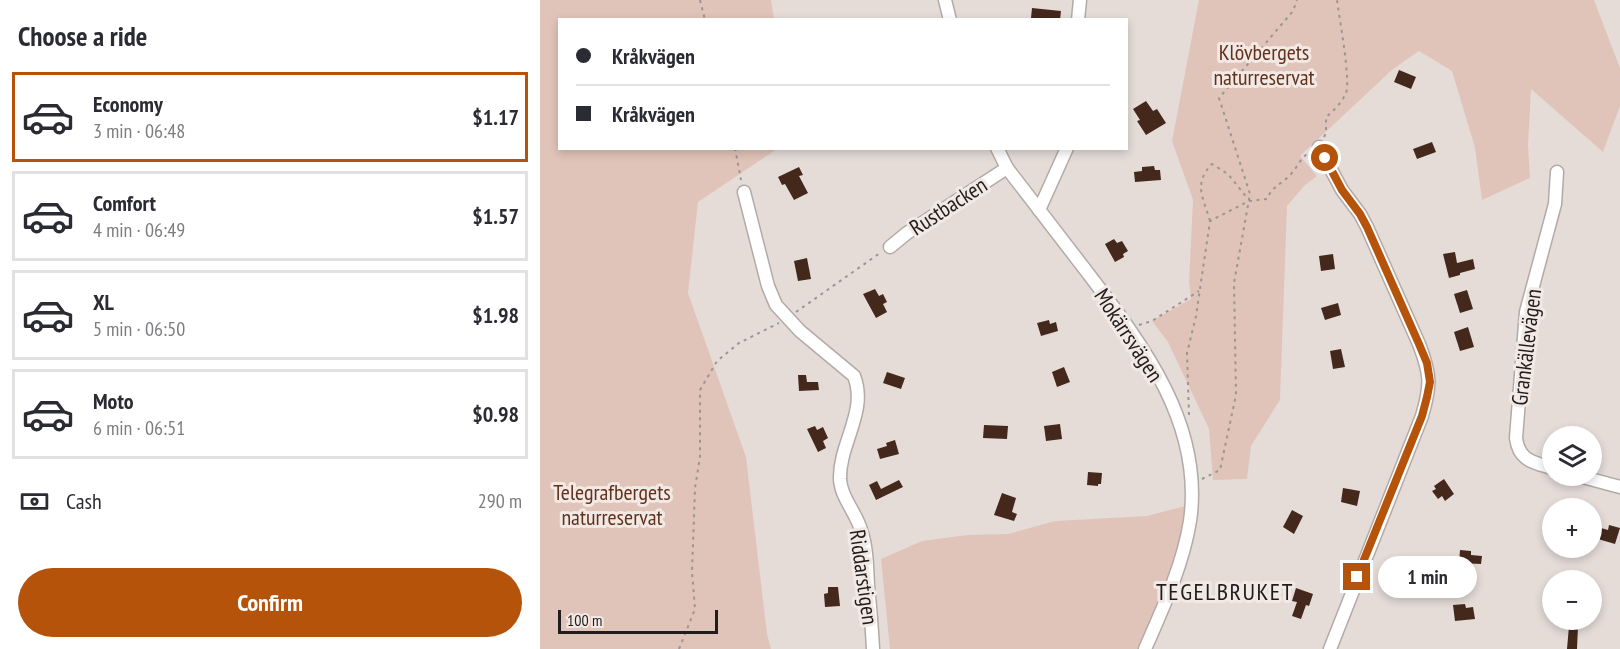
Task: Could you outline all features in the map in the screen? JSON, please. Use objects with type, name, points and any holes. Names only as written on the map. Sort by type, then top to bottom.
[{"type":"street","points":[[945,0],[950,18]]},
{"type":"street","points":[[1078,18],[1080,0]]},
{"type":"street","points":[[1319,147],[1342,190],[1367,227],[1427,363],[1430,382],[1422,416],[1330,649]]},
{"type":"street","name":"Mokärrsvägen","points":[[998,150],[1007,168],[1146,351],[1169,397],[1188,449],[1191,484],[1190,519],[1182,556],[1145,649]]},
{"type":"street","points":[[1039,210],[1066,150]]},
{"type":"street","name":"Rustbacken","points":[[890,247],[907,233],[1007,168]]},
{"type":"street","name":"Grankällevägen","points":[[1542,464],[1525,458],[1517,448],[1516,438],[1527,312],[1555,204],[1557,172]]},
{"type":"street","name":"Riddarstigen","points":[[744,192],[768,286],[776,304],[787,318],[854,376],[858,386],[859,397],[842,456],[840,482],[845,499],[861,530],[866,557],[873,649]]},
{"type":"street","points":[[1602,483],[1620,488]]},
{"type":"path","points":[[700,0],[704,18]]},
{"type":"path","points":[[1191,484],[1220,470],[1236,395],[1234,283],[1250,194],[1219,98],[1293,11],[1297,0]]},
{"type":"path","points":[[1210,221],[1249,201],[1267,199],[1272,189],[1290,175],[1304,155],[1319,147],[1326,133],[1326,117],[1334,111],[1348,91],[1337,0]]},
{"type":"path","points":[[735,150],[744,192]]},
{"type":"path","points":[[1180,426],[1189,420],[1187,353],[1210,221],[1199,184],[1203,173],[1212,164],[1228,174],[1249,201]]},
{"type":"path","points":[[679,649],[694,609],[693,548],[695,488],[700,457],[700,390],[717,361],[739,343],[787,318],[890,247]]},
{"type":"path","points":[[1129,328],[1152,321],[1199,291]]},
{"type":"green space","name":"Telegrafbergets naturreservat","points":[[540,0],[771,0],[774,18],[558,18],[558,150],[776,150],[698,202],[688,293],[746,457],[767,634],[771,649],[540,649]]},
{"type":"green space","name":"Klövbergets naturreservat","points":[[1199,0],[1594,0],[1620,68],[1620,106],[1603,152],[1531,89],[1528,145],[1530,178],[1482,200],[1475,148],[1452,71],[1419,51],[1393,69],[1300,156],[1317,176],[1304,186],[1287,206],[1280,400],[1251,446],[1247,479],[1213,480],[1209,429],[1168,342],[1152,321],[1191,299],[1189,283],[1193,200],[1172,141]]},
{"type":"green space","points":[[1185,506],[1189,507],[1179,555],[1140,649],[890,649],[881,559],[922,541],[967,535],[1008,534],[1055,521],[1147,516]]},
{"type":"building","points":[[1032,8],[1061,11],[1060,18],[1031,18]]},
{"type":"building","points":[[1399,70],[1416,77],[1411,89],[1394,82]]},
{"type":"building","points":[[1146,101],[1153,111],[1157,109],[1166,123],[1146,135],[1133,109]]},
{"type":"building","points":[[1432,142],[1436,152],[1417,159],[1413,149]]},
{"type":"building","points":[[1154,166],[1155,170],[1160,170],[1161,180],[1135,182],[1134,172],[1142,171],[1142,167]]},
{"type":"building","points":[[799,167],[803,175],[799,176],[808,193],[794,200],[778,177]]},
{"type":"building","points":[[1114,239],[1117,243],[1122,241],[1128,251],[1123,254],[1124,257],[1115,262],[1105,244]]},
{"type":"building","points":[[1455,252],[1457,263],[1473,259],[1475,269],[1449,278],[1443,254]]},
{"type":"building","points":[[1333,254],[1335,269],[1321,271],[1319,256]]},
{"type":"building","points":[[807,258],[811,279],[798,281],[794,261]]},
{"type":"building","points":[[875,289],[879,296],[883,294],[887,302],[883,304],[887,312],[876,318],[863,294]]},
{"type":"building","points":[[1467,290],[1473,309],[1460,313],[1454,294]]},
{"type":"building","points":[[1338,303],[1341,315],[1325,320],[1321,308]]},
{"type":"building","points":[[1049,320],[1050,324],[1056,322],[1058,331],[1041,336],[1037,323]]},
{"type":"building","points":[[1468,327],[1474,347],[1460,351],[1454,332]]},
{"type":"building","points":[[1341,349],[1345,367],[1333,369],[1330,351]]},
{"type":"building","points":[[1064,367],[1070,382],[1057,387],[1052,372]]},
{"type":"building","points":[[887,372],[905,378],[901,389],[883,383]]},
{"type":"building","points":[[798,375],[806,375],[807,382],[818,382],[819,390],[799,391]]},
{"type":"building","points":[[1060,424],[1062,439],[1046,441],[1044,426]]},
{"type":"building","points":[[984,425],[1008,426],[1007,439],[983,438]]},
{"type":"building","points":[[815,426],[817,430],[823,427],[828,438],[823,441],[826,448],[818,452],[807,429]]},
{"type":"building","points":[[895,440],[899,454],[880,459],[877,449]]},
{"type":"building","points":[[1088,472],[1102,473],[1101,484],[1087,485]]},
{"type":"building","points":[[1444,479],[1454,494],[1445,501],[1442,496],[1438,499],[1432,491],[1436,489],[1434,486]]},
{"type":"building","points":[[899,480],[903,487],[876,500],[869,485],[877,481],[881,489]]},
{"type":"building","points":[[1343,488],[1360,491],[1357,506],[1341,502]]},
{"type":"building","points":[[1002,493],[1016,498],[1012,512],[1017,514],[1014,521],[994,515]]},
{"type":"building","points":[[1292,510],[1303,516],[1294,534],[1283,527]]},
{"type":"building","points":[[1609,525],[1620,528],[1615,544],[1602,540],[1602,528],[1608,530]]},
{"type":"building","points":[[1460,550],[1471,551],[1471,555],[1482,556],[1481,564],[1459,563]]},
{"type":"building","points":[[828,587],[838,587],[840,606],[825,607],[824,594],[828,593]]},
{"type":"building","points":[[1296,588],[1313,594],[1301,619],[1292,616],[1297,602],[1292,601]]},
{"type":"building","points":[[1465,604],[1466,608],[1473,607],[1475,619],[1455,621],[1453,605]]},
{"type":"building","points":[[1569,630],[1578,630],[1577,649],[1567,649]]},
{"type":"district","name":"TEGELBRUKET","points":[[1225,592]]},
{"type":"route","points":[[1325,158],[1342,190],[1367,227],[1427,363],[1430,382],[1422,416],[1357,577]]}]
